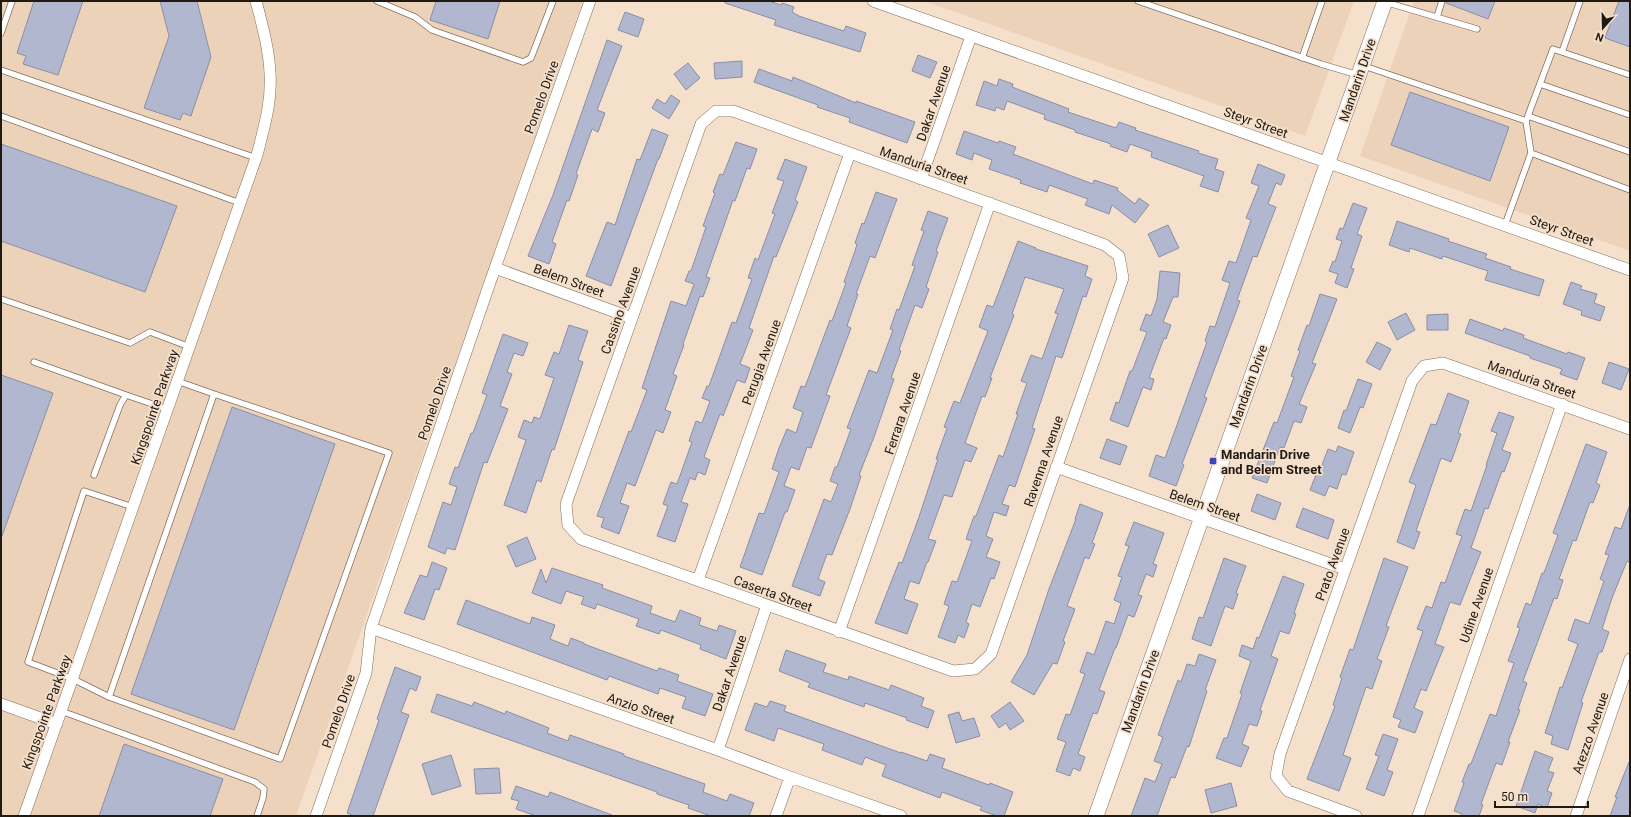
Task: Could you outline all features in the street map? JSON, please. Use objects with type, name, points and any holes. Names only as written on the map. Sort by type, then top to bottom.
[{"type":"street","name":"Kingspointe Parkway","points":[[24,816],[256,158],[268,112],[270,73],[263,29],[256,1]]},
{"type":"street","name":"Pomelo Drive","points":[[316,816],[366,673],[371,628],[495,268],[590,1]]},
{"type":"street","name":"Steyr Street","points":[[874,1],[1630,270]]},
{"type":"street","name":"Mandarin Drive","points":[[1096,816],[1384,2]]},
{"type":"street","name":"Dakar Avenue","points":[[921,179],[971,36]]},
{"type":"street","name":"Manduria Street","points":[[716,111],[732,111],[990,203],[1105,245],[1119,256]]},
{"type":"street","name":"Cassino Avenue","points":[[568,525],[566,504],[701,124],[716,111]]},
{"type":"street","name":"Perugia Avenue","points":[[698,580],[850,153]]},
{"type":"street","name":"Ferrara Avenue","points":[[839,632],[990,203]]},
{"type":"street","name":"Ravenna Avenue","points":[[975,669],[991,654],[1123,278],[1119,256]]},
{"type":"street","name":"Belem Street","points":[[495,268],[632,318]]},
{"type":"street","name":"Manduria Street","points":[[1424,366],[1443,363],[1630,429]]},
{"type":"street","name":"Prato Avenue","points":[[1356,816],[1288,791],[1276,776],[1280,754],[1412,381],[1424,366]]},
{"type":"street","name":"Udine Avenue","points":[[1418,816],[1562,404]]},
{"type":"street","name":"Belem Street","points":[[1056,467],[1345,569]]},
{"type":"street","name":"Caserta Street","points":[[568,525],[582,540],[698,580],[839,632],[953,671],[975,669]]},
{"type":"street","name":"Dakar Avenue","points":[[718,750],[767,605]]},
{"type":"street","name":"Anzio Street","points":[[371,628],[901,816]]},
{"type":"street","name":"Arezzo Avenue","points":[[1576,816],[1630,659]]},
{"type":"street","points":[[1,704],[56,724]]},
{"type":"street","points":[[776,816],[790,777]]},
{"type":"lane","points":[[1,33],[12,1]]},
{"type":"lane","points":[[377,1],[415,17],[432,30],[523,62],[531,58],[552,1]]},
{"type":"lane","points":[[1138,1],[1302,58],[1360,70],[1527,119],[1630,152]]},
{"type":"lane","points":[[1302,58],[1322,1]]},
{"type":"lane","points":[[1437,17],[1442,1]]},
{"type":"lane","points":[[1562,52],[1580,1]]},
{"type":"lane","points":[[1384,2],[1477,29]]},
{"type":"lane","points":[[1505,225],[1531,153],[1527,119],[1553,49],[1630,75]]},
{"type":"lane","points":[[1,70],[256,158]]},
{"type":"lane","points":[[1540,84],[1630,115]]},
{"type":"lane","points":[[1,116],[240,203]]},
{"type":"lane","points":[[1531,153],[1630,190]]},
{"type":"lane","points":[[1,299],[130,343],[150,332],[190,347]]},
{"type":"lane","points":[[34,362],[168,409]]},
{"type":"lane","points":[[133,507],[84,491],[28,662],[73,679],[109,697],[280,759],[389,453],[177,381]]},
{"type":"lane","points":[[109,697],[214,394]]},
{"type":"lane","points":[[94,475],[120,405],[126,395]]},
{"type":"lane","points":[[61,711],[255,782],[264,789],[263,798],[257,816]]},
{"type":"shaded area","points":[[1,1],[583,1],[296,816],[1,816]]},
{"type":"shaded area","points":[[924,1],[1354,1],[1305,136]]},
{"type":"shaded area","points":[[1414,1],[1630,1],[1630,251],[1360,156]]},
{"type":"building","points":[[34,1],[83,1],[58,75],[23,64],[26,56],[17,53]]},
{"type":"building","points":[[160,1],[197,1],[211,57],[191,116],[183,113],[180,120],[144,108],[169,36]]},
{"type":"building","points":[[436,1],[500,1],[488,39],[430,20]]},
{"type":"building","points":[[725,1],[769,1],[781,5],[782,3],[794,7],[792,12],[799,16],[844,31],[846,26],[866,33],[860,52],[774,25],[776,20],[725,3]]},
{"type":"building","points":[[1446,1],[1495,1],[1488,19],[1446,3]]},
{"type":"building","points":[[1619,1],[1630,1],[1630,47],[1605,38]]},
{"type":"building","points":[[625,12],[644,19],[638,37],[618,30]]},
{"type":"building","points":[[607,40],[622,46],[597,110],[605,113],[598,132],[592,129],[576,174],[578,175],[569,201],[567,200],[552,242],[556,244],[549,264],[528,256],[553,195]]},
{"type":"building","points":[[918,55],[937,62],[930,78],[912,71]]},
{"type":"building","points":[[742,61],[742,77],[715,79],[714,63]]},
{"type":"building","points":[[688,63],[700,78],[686,90],[674,74]]},
{"type":"building","points":[[759,69],[792,81],[793,77],[856,103],[856,101],[915,122],[907,143],[849,122],[850,118],[817,107],[818,105],[754,82]]},
{"type":"building","points":[[999,79],[1013,84],[1012,87],[1069,109],[1068,112],[1116,128],[1119,122],[1136,128],[1135,130],[1199,151],[1198,153],[1218,159],[1215,169],[1224,172],[1218,192],[1200,186],[1204,176],[1151,157],[1152,152],[1130,144],[1127,152],[1110,146],[1111,144],[1075,132],[1075,130],[1044,119],[1045,115],[1007,101],[1004,110],[996,107],[995,111],[976,105],[984,81],[997,86]]},
{"type":"building","points":[[1410,92],[1509,127],[1490,181],[1391,145]]},
{"type":"building","points":[[671,95],[680,101],[669,119],[652,108],[657,99],[665,104]]},
{"type":"building","points":[[652,129],[668,135],[611,286],[586,276],[607,222],[615,225],[637,159],[640,160]]},
{"type":"building","points":[[964,131],[998,143],[999,141],[1016,147],[1013,154],[1093,184],[1094,180],[1118,188],[1117,190],[1135,204],[1139,198],[1149,205],[1135,223],[1112,205],[1109,214],[1085,205],[1088,199],[1049,185],[1047,192],[1020,183],[1021,180],[989,169],[992,160],[974,153],[972,160],[956,154]]},
{"type":"building","points":[[736,142],[757,149],[750,169],[747,168],[735,201],[733,200],[706,277],[710,278],[703,297],[700,296],[673,374],[677,376],[665,410],[671,412],[663,433],[656,430],[635,486],[627,483],[620,503],[629,506],[619,534],[601,527],[604,518],[597,516],[629,431],[631,432],[647,390],[642,388],[671,301],[686,306],[694,284],[685,281],[689,271],[691,271],[706,227],[703,226],[715,193],[713,192],[720,174],[723,175]]},
{"type":"building","points":[[1,144],[177,206],[145,292],[1,241]]},
{"type":"building","points":[[785,159],[807,167],[795,200],[798,202],[776,257],[774,256],[749,328],[753,330],[740,364],[750,368],[745,383],[737,380],[723,416],[720,414],[704,457],[710,460],[705,475],[698,472],[695,480],[690,478],[681,502],[688,504],[675,542],[657,536],[668,506],[663,504],[671,482],[677,484],[692,442],[689,441],[696,421],[702,423],[710,401],[702,398],[707,386],[709,386],[732,322],[736,323],[752,279],[748,278],[755,258],[758,260],[775,214],[772,213],[784,181],[777,179]]},
{"type":"building","points":[[1258,164],[1285,175],[1281,185],[1276,183],[1268,204],[1276,207],[1257,257],[1253,256],[1237,300],[1240,301],[1204,397],[1207,398],[1182,464],[1184,465],[1176,486],[1149,476],[1156,455],[1165,458],[1207,342],[1205,341],[1210,326],[1215,327],[1230,283],[1222,280],[1229,261],[1236,263],[1251,220],[1246,218],[1259,186],[1251,183]]},
{"type":"building","points":[[876,192],[897,199],[875,258],[870,256],[856,294],[858,294],[847,326],[851,328],[826,395],[830,396],[811,448],[807,447],[799,470],[791,467],[784,486],[795,490],[787,512],[785,512],[762,575],[740,567],[759,513],[764,514],[779,472],[772,469],[779,448],[787,429],[796,433],[803,412],[793,408],[801,386],[805,387],[830,320],[832,321],[846,283],[844,282],[857,244],[855,243]]},
{"type":"building","points":[[1353,203],[1367,208],[1357,234],[1362,236],[1351,268],[1354,269],[1347,288],[1335,283],[1338,274],[1329,271],[1333,261],[1335,262],[1342,241],[1336,239],[1340,228],[1343,229]]},
{"type":"building","points":[[928,211],[948,218],[936,251],[938,252],[926,287],[929,289],[922,308],[915,305],[899,350],[901,351],[891,378],[894,379],[859,475],[861,476],[850,509],[832,555],[827,554],[818,579],[825,582],[820,596],[792,586],[824,499],[831,502],[838,484],[830,481],[835,467],[837,467],[851,429],[847,428],[869,370],[877,373],[893,330],[890,329],[897,309],[899,310],[915,266],[912,265],[924,231],[921,230]]},
{"type":"building","points":[[1397,221],[1449,239],[1448,241],[1487,254],[1485,258],[1511,267],[1510,269],[1544,280],[1539,296],[1485,280],[1488,271],[1443,256],[1442,259],[1410,248],[1409,252],[1389,245]]},
{"type":"building","points":[[1168,225],[1179,248],[1159,257],[1148,234]]},
{"type":"building","points":[[1018,241],[1036,249],[1088,266],[1085,276],[1092,279],[1086,297],[1083,296],[1062,358],[1056,356],[1032,428],[1035,429],[1015,487],[1009,485],[1002,504],[1009,506],[1006,516],[994,512],[986,536],[993,539],[986,557],[1000,562],[994,579],[991,578],[980,607],[972,604],[966,622],[969,624],[964,638],[958,635],[955,643],[938,637],[949,606],[944,604],[952,581],[957,582],[972,541],[966,539],[974,516],[976,516],[999,455],[1003,457],[1018,414],[1016,414],[1027,383],[1021,381],[1031,355],[1042,359],[1058,314],[1055,313],[1064,289],[1025,277],[1012,314],[1014,315],[990,378],[992,378],[985,397],[982,396],[965,443],[977,448],[971,462],[965,460],[952,497],[944,495],[928,539],[936,541],[928,562],[919,584],[910,581],[904,599],[918,604],[907,634],[875,623],[899,562],[902,563],[919,517],[947,428],[944,427],[954,401],[960,403],[988,331],[979,327],[987,305],[993,307]]},
{"type":"building","points":[[1160,271],[1180,273],[1178,297],[1173,297],[1163,322],[1171,325],[1166,339],[1164,338],[1149,378],[1154,379],[1151,390],[1143,387],[1128,427],[1110,420],[1116,402],[1119,403],[1130,371],[1132,371],[1147,332],[1140,330],[1146,314],[1151,316],[1157,299]]},
{"type":"building","points":[[1571,282],[1582,286],[1580,289],[1597,294],[1594,303],[1605,307],[1600,321],[1581,315],[1582,311],[1563,304]]},
{"type":"building","points":[[1320,294],[1337,299],[1312,363],[1316,364],[1299,404],[1307,407],[1301,423],[1294,421],[1284,448],[1280,447],[1267,483],[1252,478],[1274,422],[1277,423],[1294,377],[1291,376],[1300,351],[1298,350],[1307,325],[1309,326]]},
{"type":"building","points":[[1406,313],[1415,330],[1397,340],[1388,322]]},
{"type":"building","points":[[1448,314],[1448,330],[1427,330],[1427,315]]},
{"type":"building","points":[[1470,319],[1503,331],[1504,328],[1524,335],[1523,338],[1567,354],[1568,352],[1585,358],[1577,380],[1560,374],[1562,369],[1465,333]]},
{"type":"building","points":[[569,325],[588,331],[578,360],[583,362],[554,450],[552,449],[541,482],[537,480],[526,513],[504,505],[526,440],[518,437],[524,420],[532,423],[534,417],[540,419],[554,378],[545,375],[554,352],[559,354]]},
{"type":"building","points":[[503,334],[528,343],[523,356],[514,353],[507,372],[512,374],[500,406],[508,409],[487,463],[484,462],[455,550],[447,548],[445,554],[428,547],[443,502],[451,505],[457,487],[449,484],[455,467],[458,468],[471,433],[473,433],[487,395],[482,393]]},
{"type":"building","points":[[1377,342],[1391,349],[1380,370],[1366,362]]},
{"type":"building","points":[[1609,362],[1629,369],[1621,390],[1602,383]]},
{"type":"building","points":[[1,375],[53,393],[2,536],[1,536]]},
{"type":"building","points":[[1358,379],[1372,384],[1363,408],[1360,407],[1350,433],[1338,428],[1344,410],[1346,411]]},
{"type":"building","points":[[1448,393],[1469,401],[1458,433],[1461,434],[1451,462],[1441,458],[1416,531],[1420,532],[1414,549],[1397,542],[1416,485],[1409,482],[1431,424],[1436,425]]},
{"type":"building","points":[[232,407],[335,444],[234,730],[131,694]]},
{"type":"building","points":[[1499,412],[1514,417],[1502,450],[1511,453],[1504,472],[1502,471],[1488,509],[1485,508],[1471,548],[1481,552],[1460,605],[1450,602],[1435,644],[1444,647],[1426,691],[1421,689],[1414,708],[1423,712],[1415,733],[1398,727],[1401,720],[1393,717],[1423,631],[1417,629],[1426,606],[1432,608],[1441,582],[1445,583],[1462,536],[1456,534],[1465,509],[1471,511],[1487,465],[1497,433],[1491,431]]},
{"type":"building","points":[[1107,439],[1127,446],[1120,465],[1100,458]]},
{"type":"building","points":[[1586,444],[1607,452],[1596,483],[1600,485],[1593,503],[1590,502],[1576,541],[1573,540],[1559,579],[1563,580],[1557,599],[1554,598],[1523,681],[1527,683],[1502,765],[1496,763],[1481,804],[1483,805],[1479,816],[1461,816],[1462,814],[1454,811],[1464,783],[1462,782],[1469,764],[1471,764],[1490,714],[1496,716],[1514,663],[1508,661],[1520,628],[1517,627],[1526,603],[1531,605],[1542,573],[1544,573],[1558,535],[1553,533]]},
{"type":"building","points":[[1338,446],[1354,452],[1346,475],[1342,474],[1337,489],[1329,486],[1325,496],[1310,490],[1317,472],[1319,473],[1328,449],[1336,452]]},
{"type":"building","points":[[1257,494],[1281,503],[1275,520],[1251,511]]},
{"type":"building","points":[[1080,504],[1103,513],[1092,543],[1095,544],[1089,559],[1085,557],[1067,606],[1075,609],[1063,641],[1065,642],[1057,664],[1053,663],[1034,695],[1011,682],[1027,655]]},
{"type":"building","points":[[1629,507],[1630,563],[1627,561],[1612,598],[1602,629],[1609,632],[1602,652],[1599,652],[1581,702],[1583,703],[1568,750],[1551,744],[1553,736],[1545,733],[1560,687],[1562,688],[1578,644],[1568,640],[1575,619],[1589,624],[1604,581],[1600,579],[1609,555],[1605,554],[1615,527],[1621,529]]},
{"type":"building","points":[[1303,508],[1334,520],[1328,539],[1296,527]]},
{"type":"building","points":[[1134,522],[1164,533],[1153,564],[1157,565],[1153,577],[1146,574],[1138,595],[1142,596],[1134,617],[1128,615],[1099,690],[1105,692],[1097,714],[1093,713],[1078,754],[1085,757],[1080,771],[1073,768],[1070,776],[1056,771],[1066,742],[1057,739],[1066,714],[1070,715],[1085,674],[1080,672],[1087,652],[1094,655],[1106,621],[1114,624],[1121,603],[1114,600],[1122,577],[1118,576],[1129,546],[1125,545]]},
{"type":"building","points":[[527,537],[536,559],[516,567],[507,546]]},
{"type":"building","points":[[1224,558],[1246,566],[1236,593],[1238,594],[1233,609],[1225,606],[1211,646],[1192,639],[1199,617],[1203,618]]},
{"type":"building","points":[[1384,558],[1408,567],[1386,626],[1389,627],[1377,659],[1382,661],[1372,689],[1366,687],[1343,755],[1351,758],[1339,791],[1307,779],[1335,706],[1333,705],[1342,678],[1340,677],[1350,649],[1353,650]]},
{"type":"building","points":[[432,562],[447,568],[439,590],[435,589],[424,620],[404,613],[420,575],[427,577]]},
{"type":"building","points":[[552,568],[603,585],[602,588],[652,606],[650,613],[675,622],[680,610],[701,618],[699,625],[717,631],[719,625],[736,631],[726,659],[700,649],[701,645],[661,630],[659,634],[636,626],[639,619],[597,604],[595,609],[581,604],[584,597],[566,591],[561,604],[532,593],[541,569],[546,583]]},
{"type":"building","points":[[1283,576],[1304,584],[1294,613],[1296,614],[1289,634],[1280,631],[1271,656],[1278,659],[1260,710],[1262,711],[1257,726],[1249,724],[1242,744],[1249,747],[1241,767],[1216,758],[1224,738],[1227,738],[1242,694],[1240,693],[1251,661],[1239,656],[1242,645],[1253,649],[1257,637],[1259,638]]},
{"type":"building","points":[[466,600],[530,624],[532,617],[555,625],[550,639],[568,646],[571,638],[657,671],[659,668],[679,675],[677,681],[713,694],[705,716],[682,708],[686,697],[660,688],[658,694],[609,676],[607,680],[457,624]]},
{"type":"building","points":[[786,650],[826,664],[823,672],[848,680],[849,676],[889,690],[891,685],[924,698],[921,706],[934,711],[928,728],[906,720],[907,718],[865,703],[864,707],[808,687],[810,683],[779,671]]},
{"type":"building","points":[[1199,654],[1216,660],[1205,690],[1207,691],[1189,747],[1187,746],[1175,778],[1171,777],[1157,816],[1131,816],[1145,778],[1155,782],[1162,764],[1154,761],[1163,737],[1158,735],[1178,680],[1181,682],[1187,664],[1195,666]]},
{"type":"building","points":[[395,667],[421,677],[416,691],[410,688],[401,712],[409,715],[373,816],[354,816],[347,813],[379,720],[377,719]]},
{"type":"building","points":[[437,694],[472,706],[474,702],[505,714],[506,711],[549,728],[547,733],[568,741],[570,735],[624,754],[624,756],[705,784],[703,792],[727,801],[730,794],[754,803],[749,816],[711,816],[688,808],[689,805],[657,794],[657,792],[431,712]]},
{"type":"building","points":[[770,701],[786,706],[784,711],[901,753],[927,761],[930,754],[945,759],[942,768],[1013,792],[1004,816],[997,816],[980,810],[982,807],[942,792],[940,798],[882,776],[886,765],[865,757],[862,765],[822,750],[824,744],[778,728],[774,741],[745,730],[755,703],[767,707]]},
{"type":"building","points":[[1010,702],[1024,721],[1010,730],[1006,723],[999,728],[991,716]]},
{"type":"building","points":[[959,712],[962,721],[974,718],[980,736],[956,743],[948,715]]},
{"type":"building","points":[[1383,734],[1398,739],[1387,770],[1393,772],[1384,796],[1366,789],[1379,756],[1375,755]]},
{"type":"building","points":[[124,744],[223,779],[210,816],[99,816]]},
{"type":"building","points":[[1535,751],[1553,758],[1548,771],[1554,773],[1547,791],[1552,793],[1547,808],[1538,804],[1535,813],[1516,806]]},
{"type":"building","points":[[451,755],[461,786],[432,795],[422,764]]},
{"type":"building","points":[[1629,762],[1630,816],[1610,816],[1617,797],[1615,797]]},
{"type":"building","points":[[499,768],[501,793],[476,794],[474,769]]},
{"type":"building","points":[[1231,783],[1237,806],[1211,813],[1205,790]]},
{"type":"building","points":[[516,786],[548,797],[550,792],[612,816],[536,816],[516,809],[519,801],[511,799]]},
{"type":"place","name":"Mandarin Drive and Belem Street","points":[[1213,461]]}]
